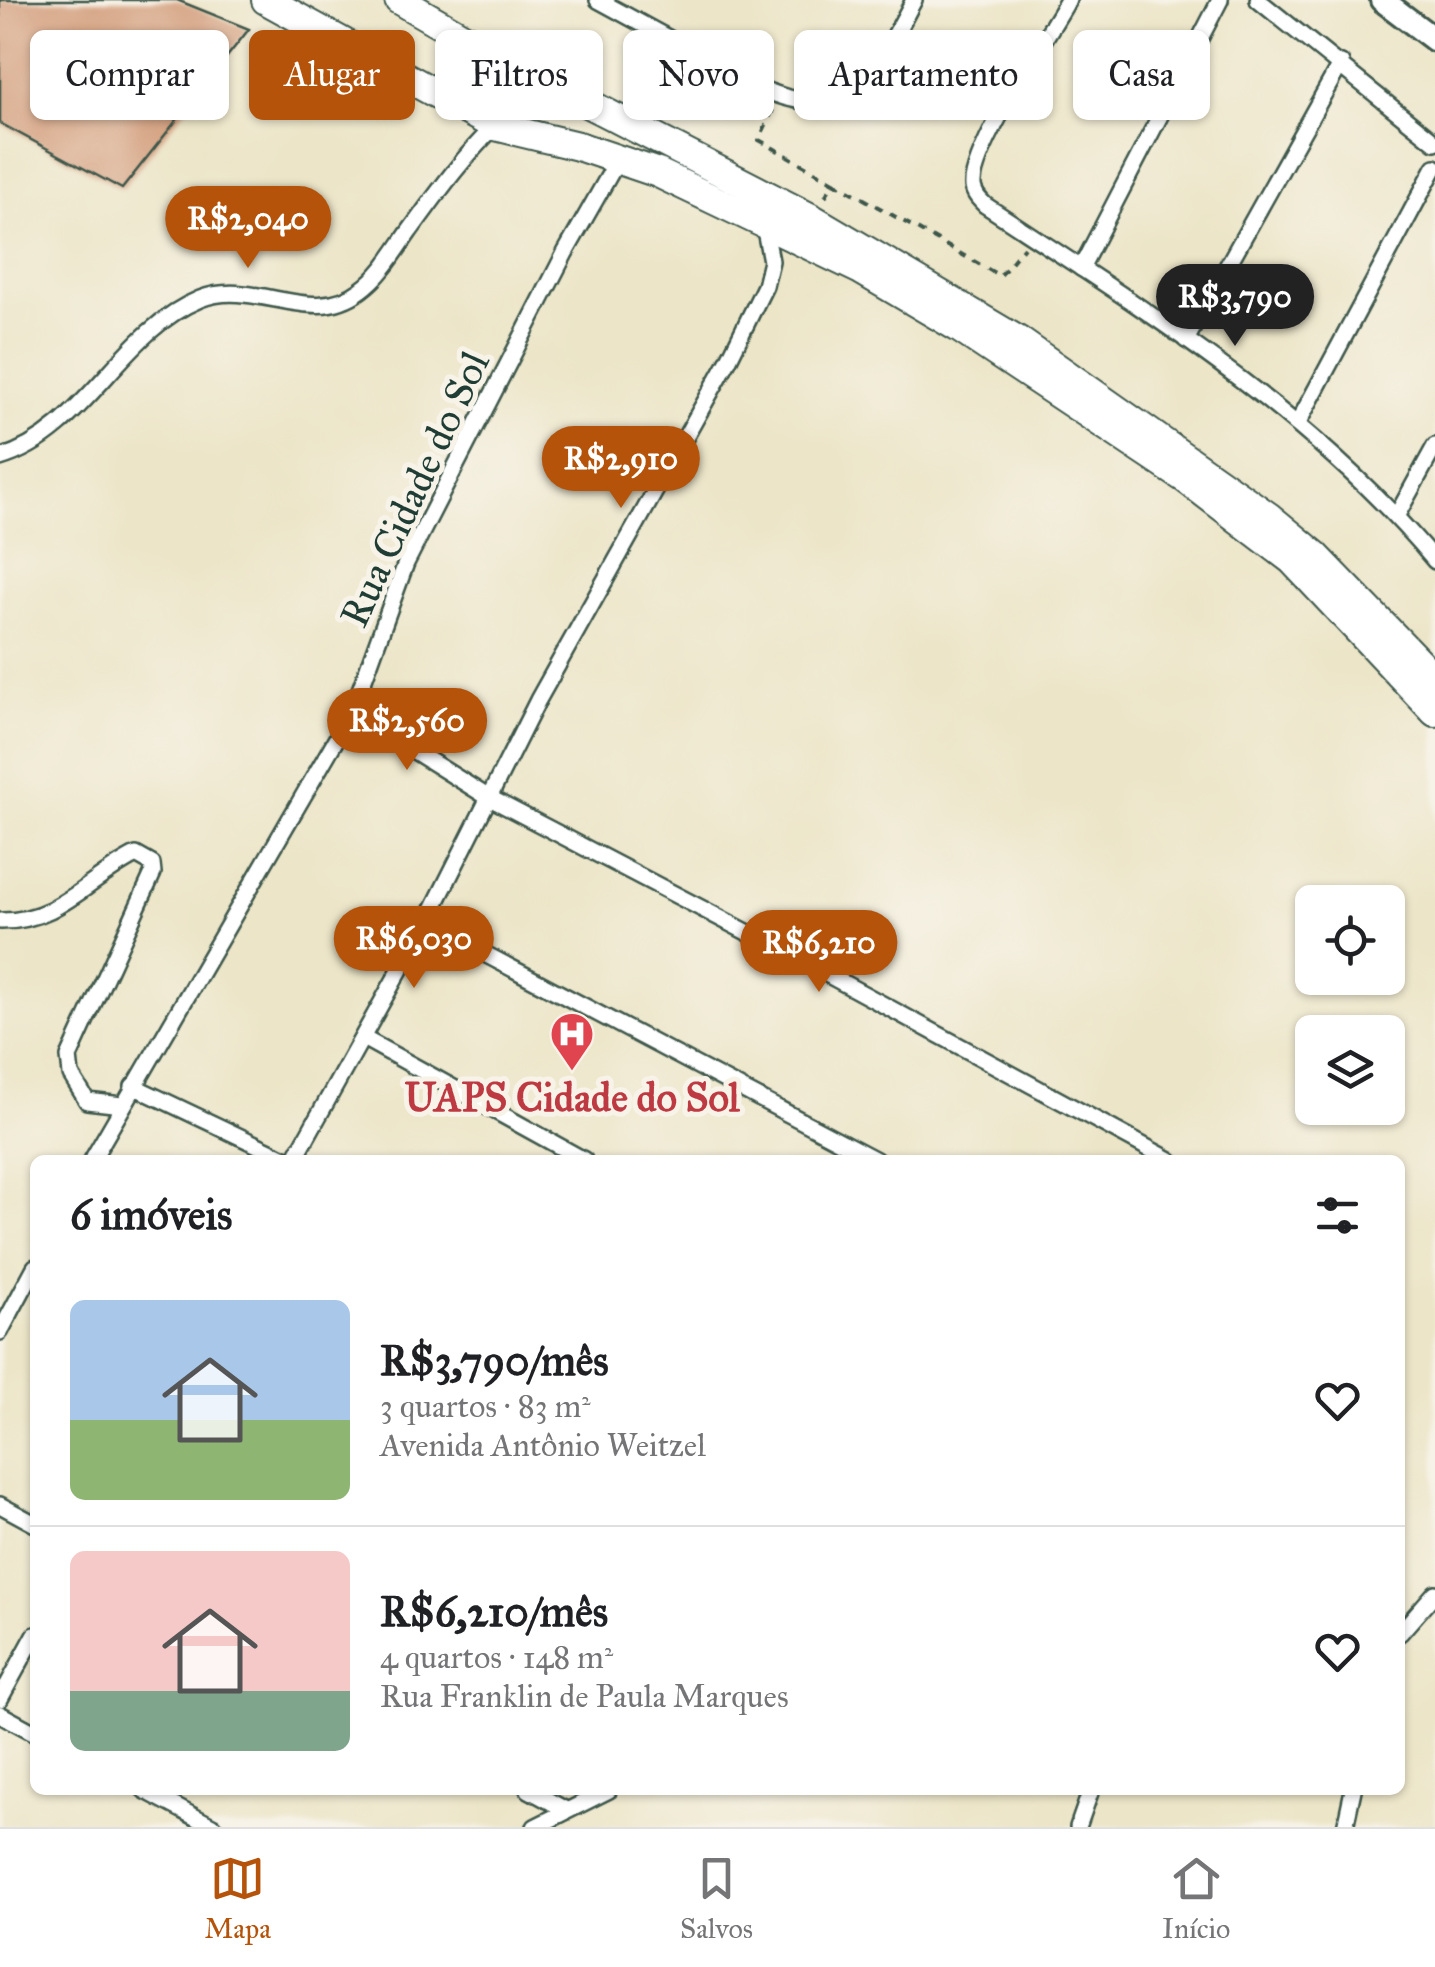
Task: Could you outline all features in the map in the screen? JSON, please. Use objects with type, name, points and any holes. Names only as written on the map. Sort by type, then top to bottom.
[{"type":"highway","points":[[266,0],[496,126],[619,158],[763,222],[858,269],[943,318],[1212,498],[1307,573],[1435,712]]},
{"type":"highway","points":[[399,0],[452,30]]},
{"type":"highway","points":[[603,111],[813,219],[1035,351],[1269,517],[1315,555],[1435,679]]},
{"type":"highway","points":[[496,126],[498,120]]},
{"type":"highway","points":[[588,120],[619,158]]},
{"type":"main road","points":[[1382,0],[1435,40]]},
{"type":"street","points":[[598,0],[780,96],[832,100],[862,87],[914,0]]},
{"type":"street","points":[[1068,0],[983,148],[972,183],[974,192],[985,205],[1186,340],[1298,422],[1397,516],[1435,562]]},
{"type":"street","points":[[1081,268],[1220,0]]},
{"type":"street","points":[[1258,0],[1435,142]]},
{"type":"street","points":[[1186,340],[1341,63]]},
{"type":"street","points":[[0,458],[41,441],[142,342],[178,312],[204,298],[248,293],[317,307],[350,299],[383,268],[451,174],[496,126]]},
{"type":"street","name":"Rua Cidade do Sol","points":[[95,1155],[352,712],[406,562],[564,253],[619,158]]},
{"type":"street","points":[[1298,422],[1435,167]]},
{"type":"street","points":[[295,1155],[426,923],[486,796],[688,437],[765,286],[771,261],[763,222]]},
{"type":"street","points":[[1397,516],[1435,446]]},
{"type":"street","points":[[352,712],[486,796],[810,964],[1161,1155]]},
{"type":"street","points":[[0,921],[32,919],[68,903],[136,855],[152,864],[154,872],[69,1057],[71,1074],[88,1100],[122,1105]]},
{"type":"street","points":[[426,923],[867,1155]]},
{"type":"street","points":[[363,1038],[575,1155]]},
{"type":"street","points":[[134,1086],[281,1155]]},
{"type":"street","points":[[0,1332],[30,1275]]},
{"type":"street","points":[[0,1506],[30,1521]]},
{"type":"street","points":[[1405,1626],[1435,1592]]},
{"type":"street","points":[[0,1699],[30,1644]]},
{"type":"street","points":[[0,1714],[30,1729]]},
{"type":"street","points":[[153,1795],[214,1827]]},
{"type":"street","points":[[538,1795],[566,1810]]},
{"type":"street","points":[[535,1827],[598,1795]]},
{"type":"street","points":[[1078,1827],[1089,1795]]},
{"type":"street","points":[[1345,1827],[1352,1795]]},
{"type":"path","points":[[780,96],[759,140],[1000,276],[1031,235]]},
{"type":"path","points":[[824,198],[834,182]]},
{"type":"building","points":[[0,0],[177,0],[249,29],[229,54],[229,30],[30,30],[30,120],[177,120],[122,189],[0,123]]},
{"type":"place","name":"UAPS Cidade do Sol","points":[[572,1072]]}]
